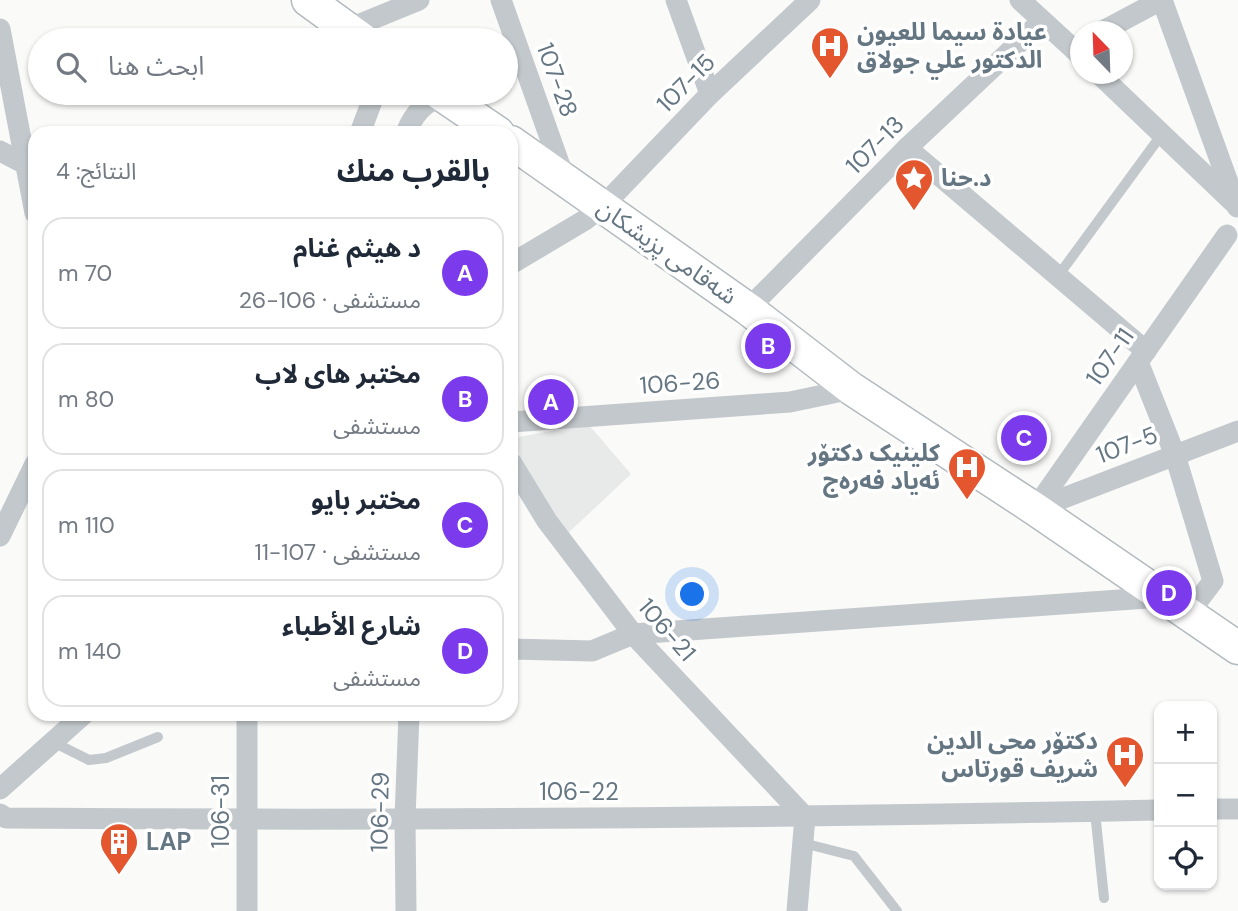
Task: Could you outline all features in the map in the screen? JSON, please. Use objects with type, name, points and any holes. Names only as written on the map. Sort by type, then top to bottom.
[{"type":"main road","points":[[308,0],[346,28]]},
{"type":"main road","points":[[457,105],[488,126]]},
{"type":"main road","name":"شەقامی پزیشکان","points":[[518,147],[748,309],[852,389],[1035,509],[1238,648]]},
{"type":"street","points":[[369,28],[419,0]]},
{"type":"street","name":"107-28","points":[[500,0],[510,28]]},
{"type":"street","points":[[676,0],[710,94]]},
{"type":"street","name":"107-15","points":[[518,260],[603,206],[710,94],[810,0]]},
{"type":"street","points":[[1020,0],[1070,42]]},
{"type":"street","points":[[1122,21],[1162,0],[1238,206]]},
{"type":"street","name":"107-13","points":[[748,309],[907,148],[1042,21]]},
{"type":"street","points":[[0,29],[28,171]]},
{"type":"street","name":"107-28","points":[[518,50],[564,177]]},
{"type":"street","points":[[1109,84],[1238,206]]},
{"type":"street","points":[[363,126],[371,105]]},
{"type":"street","points":[[408,126],[425,105]]},
{"type":"street","points":[[518,649],[592,651],[633,634],[1175,606],[1213,581],[1142,357],[1058,276],[907,148]]},
{"type":"street","points":[[0,151],[27,165]]},
{"type":"street","name":"107-11","points":[[1035,509],[1142,357],[1233,239],[1224,223],[1229,212],[1238,206]]},
{"type":"street","name":"106-26","points":[[518,421],[790,402],[852,389]]},
{"type":"street","name":"107-5","points":[[1035,509],[1238,431]]},
{"type":"street","name":"106-21","points":[[518,473],[547,521],[633,634],[805,817]]},
{"type":"street","points":[[0,536],[28,493]]},
{"type":"street","points":[[0,789],[76,721]]},
{"type":"street","name":"106-31","points":[[247,721],[247,911]]},
{"type":"street","name":"106-29","points":[[406,911],[405,818],[409,721]]},
{"type":"street","points":[[1217,809],[1238,809]]},
{"type":"street","name":"106-22","points":[[0,814],[6,818],[247,820],[805,817],[1154,810]]},
{"type":"street","points":[[797,911],[805,817]]},
{"type":"lane","points":[[1058,276],[1161,134]]},
{"type":"lane","points":[[52,742],[89,760],[106,758],[158,737]]},
{"type":"lane","points":[[1095,812],[1104,898]]},
{"type":"lane","points":[[803,843],[854,856],[897,911]]},
{"type":"shaded area","points":[[588,424],[631,474],[566,535],[531,491],[518,450],[518,437]]},
{"type":"place","name":"عيادة سيما للعيون الدكتور علي جولاق","points":[[830,80]]},
{"type":"place","name":"د.حنا","points":[[914,212]]},
{"type":"place","name":"مختبر هاى لاب","points":[[768,346]]},
{"type":"place","name":"د هيثم غنام","points":[[551,402]]},
{"type":"place","name":"مختبر بايو","points":[[1024,438]]},
{"type":"place","name":"کلینیک دکتۆر ئەیاد فەرەج","points":[[967,501]]},
{"type":"place","name":"شارع الأطباء","points":[[1169,593]]},
{"type":"place","name":"دکتۆر محی الدین شریف قورتاس","points":[[1125,789]]},
{"type":"place","name":"LAP","points":[[119,876]]}]
